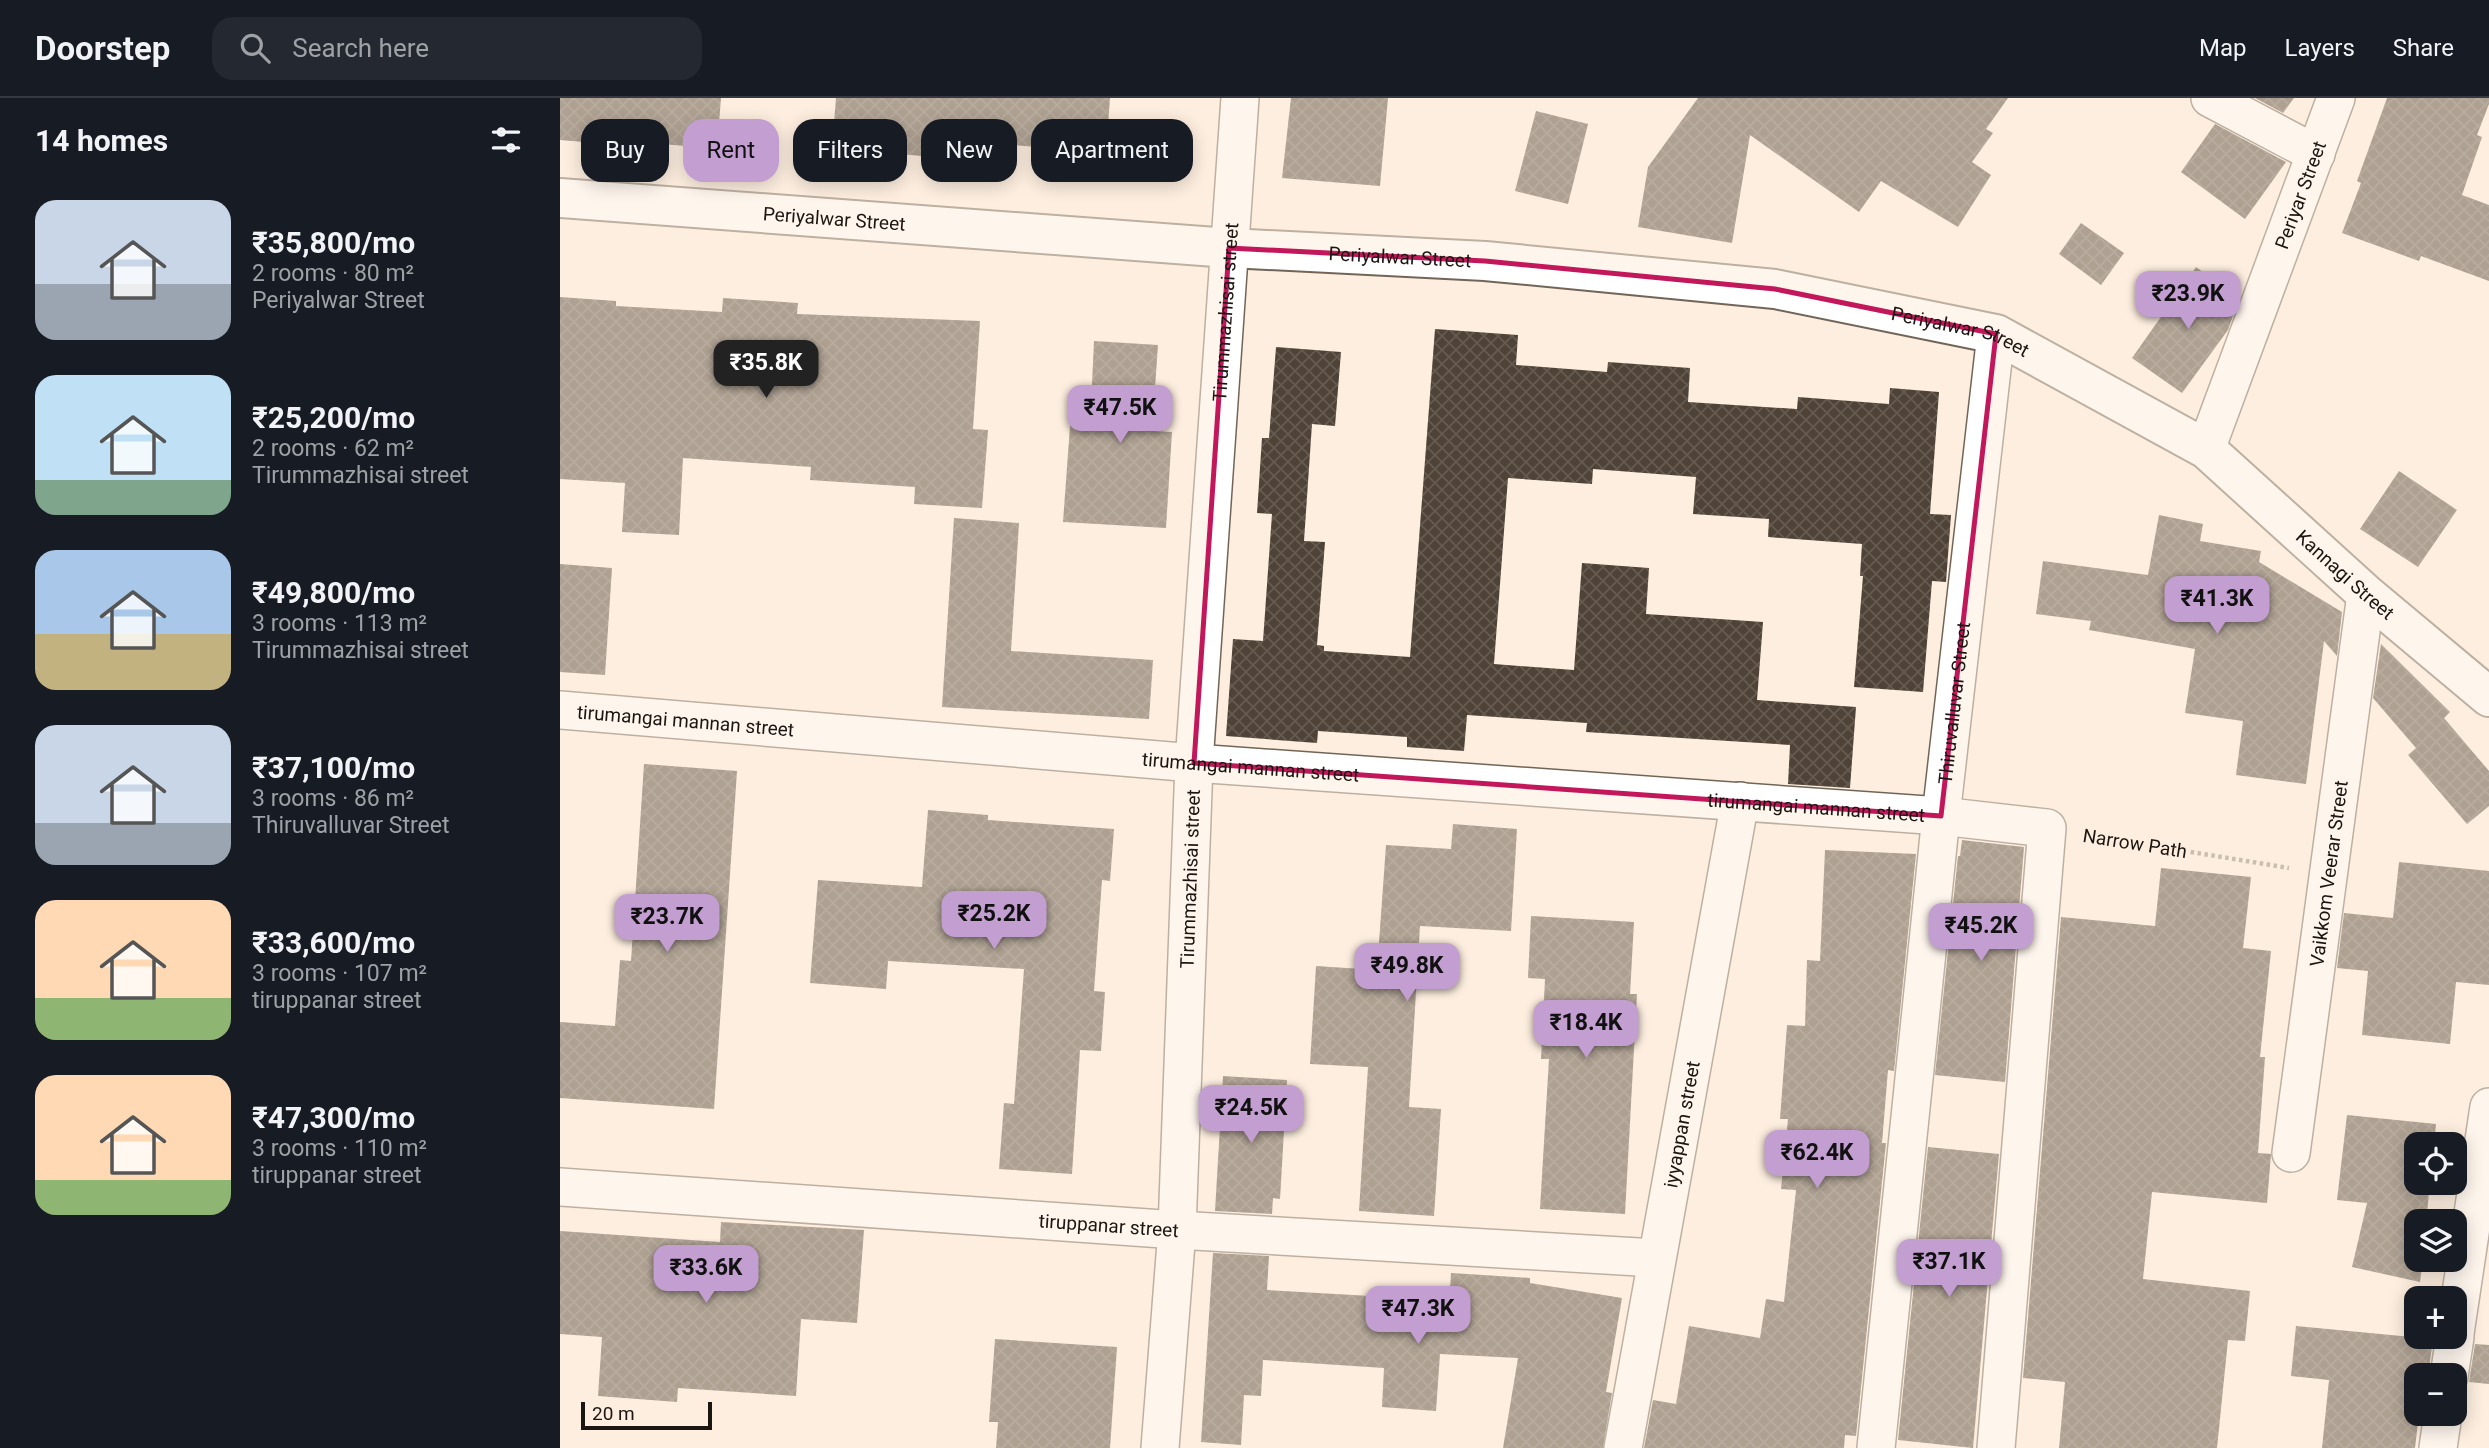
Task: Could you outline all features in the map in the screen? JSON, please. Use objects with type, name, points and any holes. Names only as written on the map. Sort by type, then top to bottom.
[{"type":"street","name":"Tirummazhisai street","points":[[1160,1448],[1177,1230],[1194,763],[1240,98]]},
{"type":"street","points":[[2210,98],[2316,154]]},
{"type":"street","name":"Periyar Street","points":[[2206,449],[2336,98]]},
{"type":"street","name":"Periyalwar Street","points":[[560,198],[1229,248],[1485,261],[1775,289],[1996,334],[2206,449]]},
{"type":"street","name":"Thiruvalluvar Street","points":[[1876,1448],[1941,816],[1996,334]]},
{"type":"street","name":"Kannagi Street","points":[[2206,449],[2366,594],[2489,697]]},
{"type":"street","name":"Vaikkom Veerar Street","points":[[2291,1153],[2366,594]]},
{"type":"street","name":"tirumangai mannan street","points":[[560,710],[1194,763],[1941,816]]},
{"type":"street","name":"iyyappan street","points":[[1623,1448],[1740,801]]},
{"type":"street","points":[[1941,816],[2047,828],[1996,1448]]},
{"type":"street","points":[[2462,1286],[2489,1107]]},
{"type":"street","name":"tiruppanar street","points":[[560,1187],[1177,1230],[1656,1258]]},
{"type":"street","points":[[2438,1448],[2441,1426]]},
{"type":"path","name":"Narrow Path","points":[[2047,828],[2328,875]]},
{"type":"highlighted area","points":[[1229,248],[1485,261],[1775,289],[1996,334],[1941,816],[1194,763]]},
{"type":"building","points":[[560,98],[721,98],[719,119],[683,119],[683,146],[669,145],[669,119],[581,119],[581,142],[560,140]]},
{"type":"building","points":[[836,98],[1110,98],[1108,119],[1031,119],[1031,146],[1017,145],[1017,119],[921,119],[921,156],[907,155],[907,119],[834,119]]},
{"type":"building","points":[[1291,98],[1388,98],[1380,186],[1282,178]]},
{"type":"building","points":[[1698,98],[2008,98],[1986,129],[1993,133],[1972,162],[1991,175],[1958,227],[1881,181],[1859,212],[1750,135],[1732,243],[1638,227],[1648,167]]},
{"type":"building","points":[[2255,98],[2294,98],[2283,113]]},
{"type":"building","points":[[2387,98],[2489,98],[2477,135],[2482,137],[2462,195],[2489,205],[2489,281],[2421,256],[2419,261],[2342,233],[2361,183],[2357,181]]},
{"type":"building","points":[[1536,111],[1588,124],[1568,204],[1515,191]]},
{"type":"building","points":[[2215,124],[2286,162],[2245,219],[2181,172]]},
{"type":"building","points":[[2081,223],[2124,253],[2101,285],[2059,254]]},
{"type":"building","points":[[2196,267],[2239,298],[2228,330],[2182,393],[2132,358]]},
{"type":"building","points":[[560,297],[616,301],[616,306],[722,312],[723,298],[798,303],[797,314],[980,321],[973,429],[988,430],[982,508],[914,504],[915,487],[810,480],[811,467],[683,458],[679,535],[622,532],[625,483],[560,479]]},
{"type":"building","points":[[1435,329],[1518,335],[1516,365],[1607,372],[1608,362],[1690,368],[1688,402],[1797,409],[1798,397],[1889,404],[1890,388],[1939,392],[1930,514],[1951,515],[1946,582],[1932,581],[1923,692],[1854,687],[1863,576],[1860,576],[1862,544],[1768,537],[1769,519],[1693,514],[1696,477],[1593,469],[1592,484],[1508,478],[1494,664],[1574,670],[1582,563],[1649,568],[1646,614],[1763,622],[1757,700],[1856,707],[1850,788],[1788,784],[1790,745],[1586,732],[1587,723],[1467,715],[1464,751],[1407,747],[1407,737],[1318,731],[1317,743],[1226,736],[1233,639],[1263,641],[1272,514],[1257,513],[1262,438],[1269,438],[1276,347],[1341,352],[1335,426],[1312,424],[1304,541],[1325,542],[1317,645],[1324,646],[1324,651],[1410,657]]},
{"type":"building","points":[[1094,341],[1158,345],[1152,431],[1172,432],[1166,528],[1063,522],[1070,426],[1090,427]]},
{"type":"building","points":[[2399,471],[2457,510],[2418,567],[2360,529]]},
{"type":"building","points":[[2159,515],[2203,524],[2200,541],[2261,551],[2259,562],[2342,612],[2337,656],[2324,641],[2306,784],[2236,775],[2243,721],[2185,713],[2195,649],[2089,630],[2091,621],[2036,614],[2043,561],[2148,575]]},
{"type":"building","points":[[954,518],[1019,523],[1011,651],[1153,660],[1149,719],[942,707]]},
{"type":"building","points":[[560,564],[612,568],[605,675],[560,672]]},
{"type":"building","points":[[2381,644],[2450,712],[2444,718],[2489,771],[2489,806],[2467,824],[2408,755],[2416,748],[2373,698]]},
{"type":"building","points":[[644,764],[737,771],[714,1109],[560,1098],[560,1022],[615,1026],[620,960],[631,961]]},
{"type":"building","points":[[928,810],[988,815],[988,820],[1114,829],[1110,881],[1102,880],[1094,991],[1105,992],[1101,1051],[1080,1050],[1072,1174],[999,1169],[1004,1103],[1014,1104],[1024,969],[888,961],[886,989],[810,983],[818,880],[922,887]]},
{"type":"building","points":[[1453,824],[1517,829],[1511,931],[1420,926],[1409,1107],[1441,1109],[1434,1216],[1359,1211],[1368,1067],[1310,1064],[1316,966],[1377,970],[1386,845],[1451,849]]},
{"type":"building","points":[[1962,840],[2024,847],[2005,1082],[1935,1075],[1958,856]]},
{"type":"building","points":[[1825,850],[1916,854],[1894,1071],[1888,1070],[1882,1143],[1886,1143],[1856,1436],[1845,1435],[1844,1448],[1644,1448],[1653,1400],[1676,1404],[1689,1326],[1760,1338],[1766,1299],[1784,1302],[1796,1190],[1781,1189],[1788,1119],[1780,1119],[1787,1025],[1805,1026],[1807,960],[1820,961]]},
{"type":"building","points":[[2399,862],[2489,871],[2489,985],[2456,982],[2450,1044],[2362,1035],[2368,971],[2337,968],[2344,913],[2393,918]]},
{"type":"building","points":[[2161,868],[2251,877],[2243,948],[2271,951],[2260,1057],[2265,1057],[2258,1153],[2271,1154],[2267,1203],[2152,1192],[2143,1279],[2250,1291],[2245,1341],[2228,1340],[2217,1448],[2059,1448],[2065,1382],[2023,1378],[2061,917],[2155,926]]},
{"type":"building","points":[[1531,916],[1634,922],[1630,994],[1637,994],[1625,1214],[1540,1209],[1549,1059],[1541,1059],[1545,979],[1528,978]]},
{"type":"building","points":[[1223,1076],[1287,1080],[1280,1199],[1273,1198],[1272,1214],[1215,1211]]},
{"type":"building","points":[[2347,1115],[2436,1124],[2435,1132],[2404,1132],[2404,1195],[2429,1195],[2427,1209],[2404,1209],[2404,1272],[2421,1272],[2420,1282],[2352,1267],[2367,1203],[2337,1200]]},
{"type":"building","points":[[1928,1147],[1999,1154],[1973,1448],[1898,1440]]},
{"type":"building","points":[[721,1222],[864,1230],[857,1323],[801,1319],[796,1396],[678,1388],[677,1402],[598,1396],[602,1337],[560,1334],[560,1231],[720,1242]]},
{"type":"building","points":[[1213,1253],[1269,1256],[1267,1290],[1388,1297],[1389,1287],[1450,1290],[1451,1273],[1530,1278],[1530,1283],[1622,1298],[1606,1392],[1612,1393],[1603,1448],[1503,1448],[1518,1358],[1440,1354],[1436,1411],[1382,1407],[1384,1368],[1263,1360],[1261,1396],[1244,1395],[1241,1445],[1201,1442]]},
{"type":"building","points":[[2296,1326],[2404,1336],[2404,1349],[2432,1349],[2430,1363],[2404,1363],[2404,1426],[2418,1426],[2415,1448],[2322,1448],[2329,1380],[2291,1376]]},
{"type":"building","points":[[995,1339],[1117,1347],[1110,1448],[996,1448],[998,1422],[989,1422]]},
{"type":"building","points":[[2475,1344],[2489,1345],[2489,1384],[2469,1382]]}]
